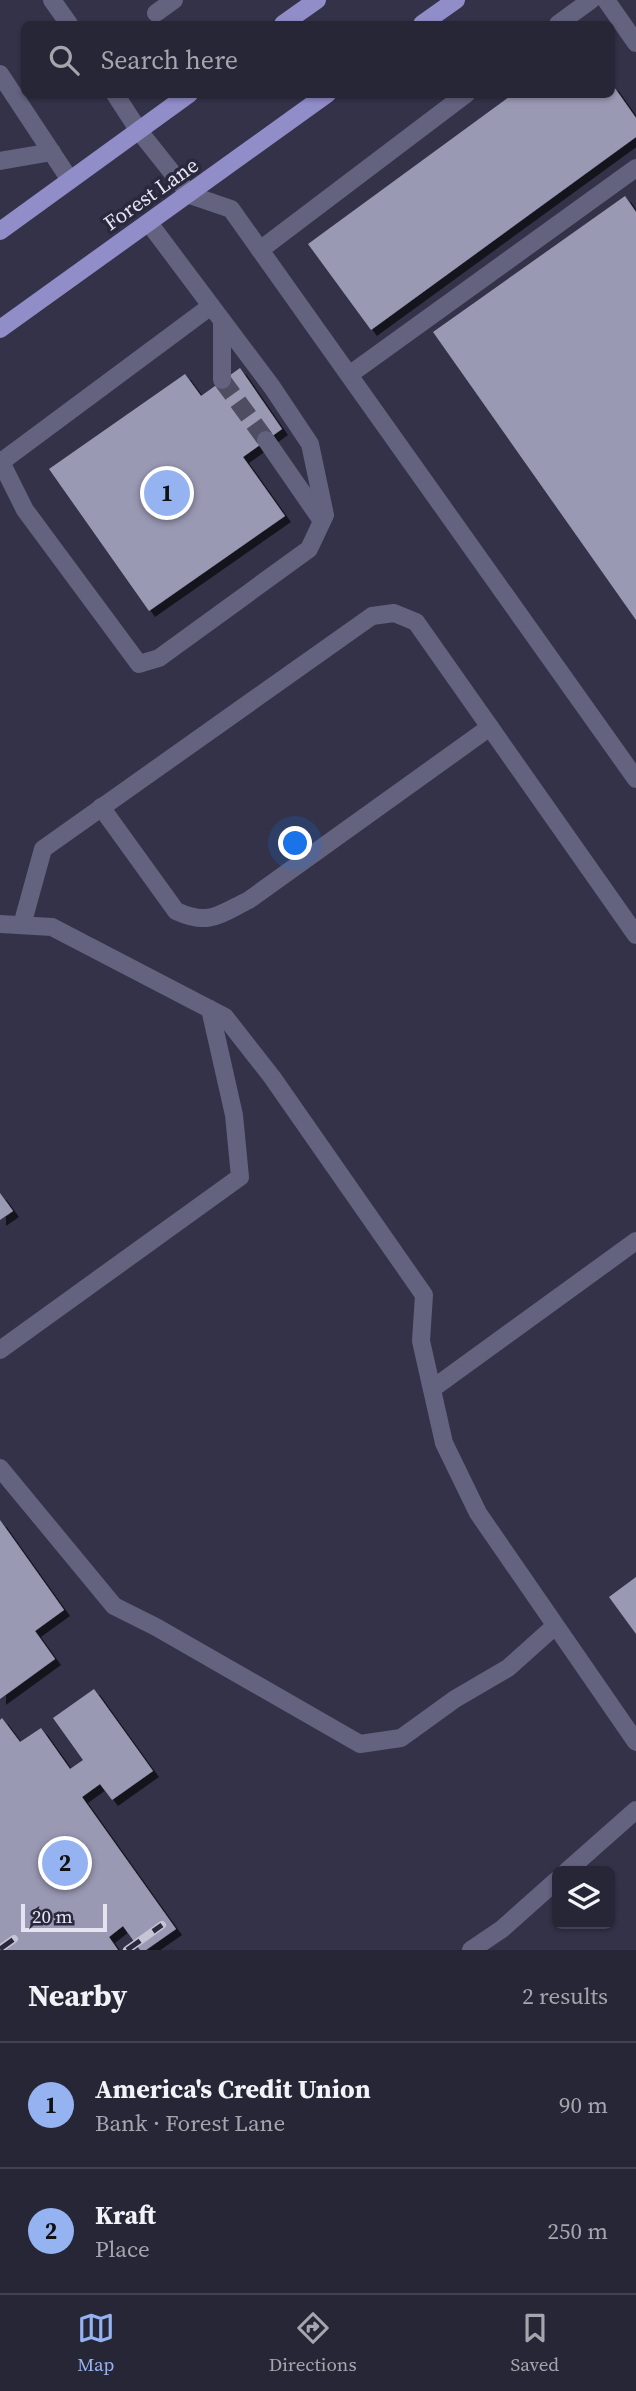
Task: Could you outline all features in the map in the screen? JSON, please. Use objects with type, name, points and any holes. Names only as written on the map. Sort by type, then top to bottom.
[{"type":"main road","points":[[287,21],[317,0]]},
{"type":"main road","points":[[426,21],[456,0]]},
{"type":"main road","points":[[0,231],[184,98]]},
{"type":"main road","name":"Forest Lane","points":[[0,329],[322,98]]},
{"type":"street","points":[[52,0],[67,21]]},
{"type":"street","points":[[156,13],[174,0]]},
{"type":"street","points":[[562,21],[591,0]]},
{"type":"street","points":[[606,0],[636,43]]},
{"type":"street","points":[[0,74],[70,180]]},
{"type":"street","points":[[118,98],[139,131],[190,195],[231,209],[636,779]]},
{"type":"street","points":[[260,250],[461,98]]},
{"type":"street","points":[[0,161],[52,152]]},
{"type":"street","points":[[349,375],[636,168]]},
{"type":"street","points":[[149,223],[272,387],[310,444],[325,515],[309,549],[159,658],[139,664],[25,510],[0,461],[211,306]]},
{"type":"street","points":[[222,321],[222,380]]},
{"type":"street","points":[[266,440],[322,521]]},
{"type":"street","points":[[22,925],[43,849],[372,615],[394,613],[416,622],[636,935]]},
{"type":"street","points":[[101,807],[176,911],[195,920],[212,918],[248,900],[490,727]]},
{"type":"street","points":[[0,924],[52,927],[225,1017],[272,1077],[424,1295],[421,1342],[444,1443],[478,1513],[636,1742]]},
{"type":"street","points":[[0,1350],[240,1177],[234,1115],[210,1009]]},
{"type":"street","points":[[432,1390],[636,1241]]},
{"type":"street","points":[[0,1468],[114,1606],[360,1744],[401,1738],[455,1699],[508,1668],[555,1626]]},
{"type":"street","points":[[573,1866],[636,1810]]},
{"type":"street","points":[[471,1950],[502,1929],[552,1884]]},
{"type":"building","points":[[615,88],[636,118],[636,137],[371,330],[308,244],[508,98],[615,98]]},
{"type":"building","points":[[625,196],[636,212],[636,620],[433,332]]},
{"type":"building","points":[[240,368],[282,429],[243,457],[285,516],[149,611],[49,469],[185,374],[201,396]]},
{"type":"building","points":[[0,1193],[13,1211],[0,1220]]},
{"type":"building","points":[[0,1520],[64,1610],[35,1631],[55,1659],[0,1699]]},
{"type":"building","points":[[636,1577],[636,1634],[609,1597]]},
{"type":"building","points":[[94,1689],[153,1771],[112,1800],[100,1784],[82,1797],[176,1929],[146,1950],[140,1950],[123,1926],[109,1937],[118,1950],[0,1950],[0,1720],[2,1718],[20,1742],[41,1728],[70,1769],[83,1760],[53,1718]]},
{"type":"tunnel","points":[[222,380],[266,440]]},
{"type":"railway","points":[[127,1950],[162,1925]]},
{"type":"railway","points":[[0,1949],[14,1939]]},
{"type":"place","name":"America's Credit Union","points":[[167,493]]},
{"type":"place","name":"Kraft","points":[[65,1863]]}]
